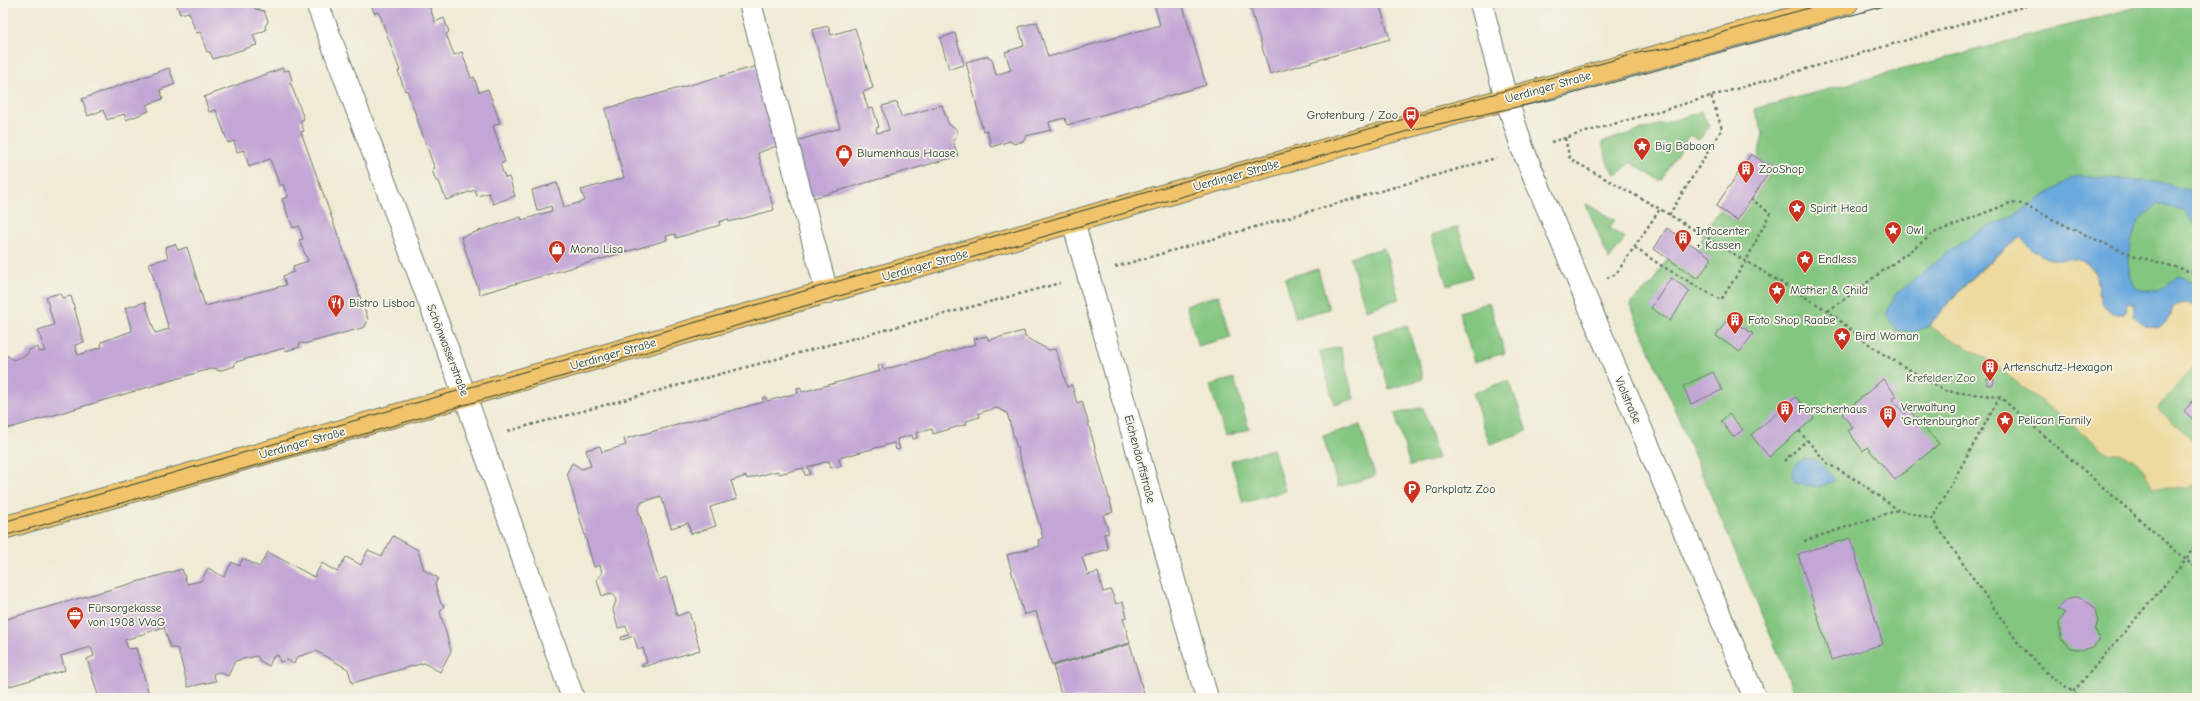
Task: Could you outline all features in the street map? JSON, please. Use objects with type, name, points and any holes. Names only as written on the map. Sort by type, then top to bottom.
[{"type":"main road","name":"Uerdinger Straße","points":[[3,528],[827,293],[1073,221],[1847,3]]},
{"type":"street","name":"Schönwasserstraße","points":[[318,3],[481,438],[573,698]]},
{"type":"street","points":[[750,3],[827,293]]},
{"type":"street","name":"Violstraße","points":[[1481,3],[1507,99],[1523,150],[1755,698]]},
{"type":"street","name":"Eichendorffstraße","points":[[1073,221],[1207,698]]},
{"type":"path","points":[[481,438],[1089,275],[2036,3]]},
{"type":"path","points":[[1670,215],[1722,129],[1710,96]]},
{"type":"path","points":[[1564,138],[1570,159],[1660,209],[1828,311],[1874,349],[1945,391],[2000,397],[2197,568]]},
{"type":"path","points":[[1635,248],[1662,266],[1721,300],[1746,261],[1770,213],[1751,199]]},
{"type":"path","points":[[1828,311],[1936,232],[2010,203],[2022,204],[2090,238],[2134,255],[2197,274]]},
{"type":"path","points":[[1581,290],[1616,274],[1660,209]]},
{"type":"path","points":[[1932,519],[2000,397]]},
{"type":"path","points":[[1799,430],[1828,464],[1858,481],[1898,510],[1932,519],[2019,644],[2047,674],[2082,698]]},
{"type":"path","points":[[1784,461],[1807,440]]},
{"type":"path","points":[[1804,541],[1898,510]]},
{"type":"path","points":[[2073,692],[2186,560],[2197,541]]},
{"type":"green space","name":"Krefelder Zoo","points":[[2152,3],[2197,3],[2197,698],[1797,698],[1630,304],[1651,285],[1668,257],[1698,277],[1711,257],[1697,247],[1719,210],[1738,223],[1774,168],[1758,158],[1763,133],[1754,109]]},
{"type":"green space","points":[[1701,112],[1710,126],[1699,140],[1689,135],[1660,181],[1631,163],[1616,175],[1608,164],[1602,142]]},
{"type":"green space","points":[[1586,204],[1615,220],[1609,228],[1625,238],[1609,260]]},
{"type":"green space","points":[[1458,227],[1473,277],[1447,285],[1431,235]]},
{"type":"green space","points":[[1384,248],[1399,299],[1366,310],[1350,257]]},
{"type":"green space","points":[[1318,269],[1329,309],[1296,318],[1285,278]]},
{"type":"green space","points":[[1219,295],[1231,337],[1198,346],[1186,305]]},
{"type":"green space","points":[[1489,302],[1505,353],[1474,362],[1459,312]]},
{"type":"green space","points":[[1407,325],[1423,379],[1389,389],[1373,335]]},
{"type":"green space","points":[[1340,347],[1354,399],[1334,404],[1320,352]]},
{"type":"green space","points":[[1234,378],[1249,429],[1225,436],[1210,385]]},
{"type":"green space","points":[[1509,380],[1527,431],[1490,444],[1472,393]]},
{"type":"green space","points":[[1423,407],[1438,459],[1410,466],[1395,414]]},
{"type":"green space","points":[[1360,425],[1375,476],[1338,487],[1323,436]]},
{"type":"green space","points":[[1273,449],[1285,491],[1243,503],[1231,461]]},
{"type":"sand","points":[[2020,237],[2040,256],[2051,259],[2076,258],[2090,265],[2096,276],[2098,294],[2112,314],[2123,314],[2126,312],[2127,302],[2170,315],[2174,306],[2184,303],[2197,305],[2197,363],[2157,408],[2197,444],[2197,482],[2188,489],[2153,487],[2141,466],[2131,458],[2108,453],[1987,359],[1929,326],[1972,279]]},
{"type":"water","points":[[2077,175],[2164,183],[2197,193],[2197,228],[2186,212],[2158,204],[2136,226],[2131,243],[2129,264],[2133,282],[2138,288],[2146,291],[2160,289],[2178,276],[2197,284],[2197,305],[2184,303],[2174,306],[2165,322],[2157,328],[2144,325],[2133,315],[2134,303],[2127,302],[2126,312],[2123,314],[2112,314],[2102,301],[2099,294],[2096,275],[2090,266],[2077,260],[2053,259],[2041,256],[2032,250],[2020,237],[1984,266],[1951,299],[1929,326],[1914,332],[1896,330],[1886,315],[1895,295],[1951,250],[1981,230],[2010,218]]},
{"type":"water","points":[[1804,459],[1815,459],[1836,480],[1820,487],[1797,484],[1792,473],[1793,469],[1797,463]]},
{"type":"building","points":[[176,3],[253,3],[255,9],[264,11],[268,21],[265,27],[266,30],[253,35],[257,45],[213,59],[210,52],[207,52],[200,32],[196,33],[189,12],[180,14]]},
{"type":"building","points":[[371,3],[428,3],[435,22],[444,18],[449,32],[446,34],[454,55],[462,52],[471,78],[474,77],[479,92],[488,89],[500,123],[493,126],[505,162],[500,164],[505,178],[509,177],[515,196],[493,204],[489,193],[477,196],[475,190],[446,200],[439,181],[436,181],[432,170],[435,168],[407,90],[405,91],[398,71],[400,71],[381,18],[378,12],[374,13]]},
{"type":"building","points":[[1154,3],[1182,3],[1206,85],[1067,125],[1065,118],[1049,122],[1051,130],[1026,136],[1023,141],[1014,144],[1010,141],[991,147],[987,130],[983,131],[966,62],[987,56],[992,59],[996,75],[1011,70],[1005,52],[1024,46],[1019,27],[1037,22],[1048,57],[1160,25]]},
{"type":"building","points":[[1249,3],[1379,3],[1390,39],[1270,74]]},
{"type":"building","points":[[828,26],[831,35],[855,28],[873,88],[863,92],[868,109],[873,108],[879,127],[876,128],[877,133],[889,130],[882,106],[897,102],[901,117],[942,105],[949,125],[954,127],[957,131],[953,141],[958,156],[810,199],[793,142],[840,128],[812,30]]},
{"type":"building","points":[[955,33],[964,65],[949,69],[940,38]]},
{"type":"building","points":[[757,66],[779,145],[758,153],[774,210],[729,222],[728,219],[719,222],[720,225],[676,238],[675,234],[666,236],[667,240],[480,294],[461,237],[521,217],[522,220],[552,211],[551,206],[537,211],[532,190],[557,183],[564,207],[585,201],[581,190],[624,178],[605,109]]},
{"type":"building","points":[[169,68],[175,84],[160,90],[163,99],[146,105],[149,111],[126,120],[124,114],[107,120],[103,110],[88,116],[82,99]]},
{"type":"building","points":[[283,68],[283,71],[289,70],[292,80],[289,84],[291,84],[304,119],[300,121],[304,131],[301,132],[368,319],[365,327],[304,344],[299,344],[300,347],[285,351],[284,348],[236,362],[234,363],[235,366],[218,371],[216,368],[203,371],[3,430],[3,357],[8,356],[13,360],[26,355],[29,350],[38,347],[39,352],[45,351],[38,330],[54,325],[46,297],[60,293],[62,298],[71,296],[84,342],[75,345],[78,355],[102,347],[101,342],[132,331],[125,308],[145,302],[155,333],[169,329],[149,263],[168,258],[165,247],[175,244],[178,250],[187,247],[205,306],[286,285],[283,276],[294,272],[293,266],[308,261],[299,240],[303,239],[299,226],[293,228],[282,199],[288,197],[283,184],[280,186],[270,159],[249,167],[244,150],[237,152],[234,141],[228,143],[216,110],[209,112],[204,97]]},
{"type":"building","name":"ZooShop","points":[[1751,154],[1772,168],[1737,221],[1716,206]]},
{"type":"building","name":"Infocenter + Kassen","points":[[1667,228],[1712,258],[1698,279],[1654,249]]},
{"type":"building","points":[[1671,278],[1690,291],[1670,321],[1651,308]]},
{"type":"building","name":"Foto Shop Raabe","points":[[1728,318],[1753,334],[1740,352],[1716,336]]},
{"type":"building","points":[[1024,331],[1025,337],[1049,350],[1056,349],[1067,387],[1072,385],[1077,403],[1082,401],[1113,512],[1103,515],[1109,533],[1104,534],[1108,549],[1082,557],[1088,575],[1098,572],[1103,592],[1111,590],[1116,604],[1123,602],[1127,617],[1123,618],[1130,643],[1052,665],[1036,611],[1024,615],[1007,555],[1040,546],[1038,540],[1043,538],[1007,413],[997,408],[979,413],[980,417],[966,421],[967,424],[933,434],[932,429],[916,433],[917,438],[913,439],[912,435],[897,439],[900,449],[896,450],[894,443],[839,458],[841,466],[831,468],[829,461],[808,467],[810,474],[808,475],[805,475],[803,468],[779,474],[778,471],[747,479],[746,476],[731,481],[737,499],[710,507],[716,526],[691,534],[688,523],[671,528],[661,496],[642,502],[638,509],[659,580],[666,577],[677,616],[689,612],[700,650],[642,667],[641,665],[647,663],[643,648],[638,650],[634,636],[622,640],[621,637],[629,635],[626,626],[618,628],[613,610],[616,601],[614,594],[602,596],[597,580],[602,573],[600,565],[594,567],[567,473],[572,463],[582,469],[591,466],[586,450],[600,446],[602,452],[626,445],[624,439],[764,402],[762,398],[766,397],[767,401],[798,393],[797,388],[800,387],[802,392],[880,371],[878,366],[882,365],[883,370],[976,344],[974,339],[987,336],[988,340]]},
{"type":"building","points":[[1713,372],[1722,390],[1691,404],[1683,386]]},
{"type":"building","name":"Artenschutz-Hexagon","points":[[1987,378],[1994,379],[1993,385],[1987,385]]},
{"type":"building","name":"Verwaltung 'Grotenburghof'","points":[[1883,379],[1896,395],[1892,399],[1905,414],[1909,410],[1939,444],[1895,480],[1867,447],[1863,451],[1848,431],[1853,428],[1842,414]]},
{"type":"building","points":[[2197,396],[2197,423],[2184,411]]},
{"type":"building","name":"Forscherhaus","points":[[1796,397],[1814,418],[1769,457],[1751,435]]},
{"type":"building","points":[[1729,414],[1743,430],[1733,437],[1721,421]]},
{"type":"building","points":[[393,536],[418,550],[424,570],[438,578],[435,584],[441,604],[444,606],[440,612],[451,651],[440,672],[424,663],[352,683],[348,669],[316,651],[297,657],[294,664],[287,660],[280,662],[278,655],[273,657],[269,666],[260,661],[257,656],[235,661],[228,676],[219,672],[213,674],[216,681],[188,687],[178,649],[170,647],[164,627],[125,640],[128,649],[136,648],[150,698],[99,698],[87,659],[94,656],[91,647],[61,656],[65,670],[3,688],[3,620],[182,569],[187,584],[201,581],[208,568],[224,577],[232,562],[239,566],[243,558],[259,567],[268,552],[314,577],[322,563],[337,572],[346,557],[361,565],[368,550],[382,556]]},
{"type":"building","points":[[1850,538],[1883,644],[1831,660],[1798,554]]},
{"type":"building","points":[[2078,597],[2090,603],[2095,610],[2098,621],[2095,630],[2100,639],[2093,647],[2083,650],[2071,648],[2061,639],[2059,623],[2065,613],[2057,609],[2066,600]]},
{"type":"building","points":[[1130,644],[1145,698],[1062,698],[1053,666]]},
{"type":"building","points":[[953,694],[954,698],[941,698]]},
{"type":"tram line","points":[[3,522],[1234,167],[1642,52],[1668,48],[1826,3]]},
{"type":"tram line","points":[[3,536],[261,464],[1411,130],[1554,99],[1895,3]]},
{"type":"place","name":"Grotenburg / Zoo","points":[[1411,130]]},
{"type":"place","name":"Big Baboon","points":[[1642,161]]},
{"type":"place","name":"Blumenhaus Haase","points":[[844,168]]},
{"type":"place","name":"ZooShop","points":[[1746,184]]},
{"type":"place","name":"Spirit Head","points":[[1797,223]]},
{"type":"place","name":"Owl","points":[[1893,245]]},
{"type":"place","name":"Infocenter + Kassen","points":[[1683,253]]},
{"type":"place","name":"Mona Lisa","points":[[557,264]]},
{"type":"place","name":"Endless","points":[[1805,274]]},
{"type":"place","name":"Mother & Child","points":[[1777,305]]},
{"type":"place","name":"Bistro Lisboa","points":[[336,318]]},
{"type":"place","name":"Foto Shop Raabe","points":[[1735,335]]},
{"type":"place","name":"Bird Woman","points":[[1842,351]]},
{"type":"place","name":"Artenschutz-Hexagon","points":[[1990,382]]},
{"type":"place","name":"Forscherhaus","points":[[1785,424]]},
{"type":"place","name":"Verwaltung 'Grotenburghof'","points":[[1888,429]]},
{"type":"place","name":"Pelican Family","points":[[2005,435]]},
{"type":"place","name":"Parkplatz Zoo","points":[[1412,504]]},
{"type":"place","name":"Fürsorgekasse von 1908 VVaG","points":[[75,630]]}]
